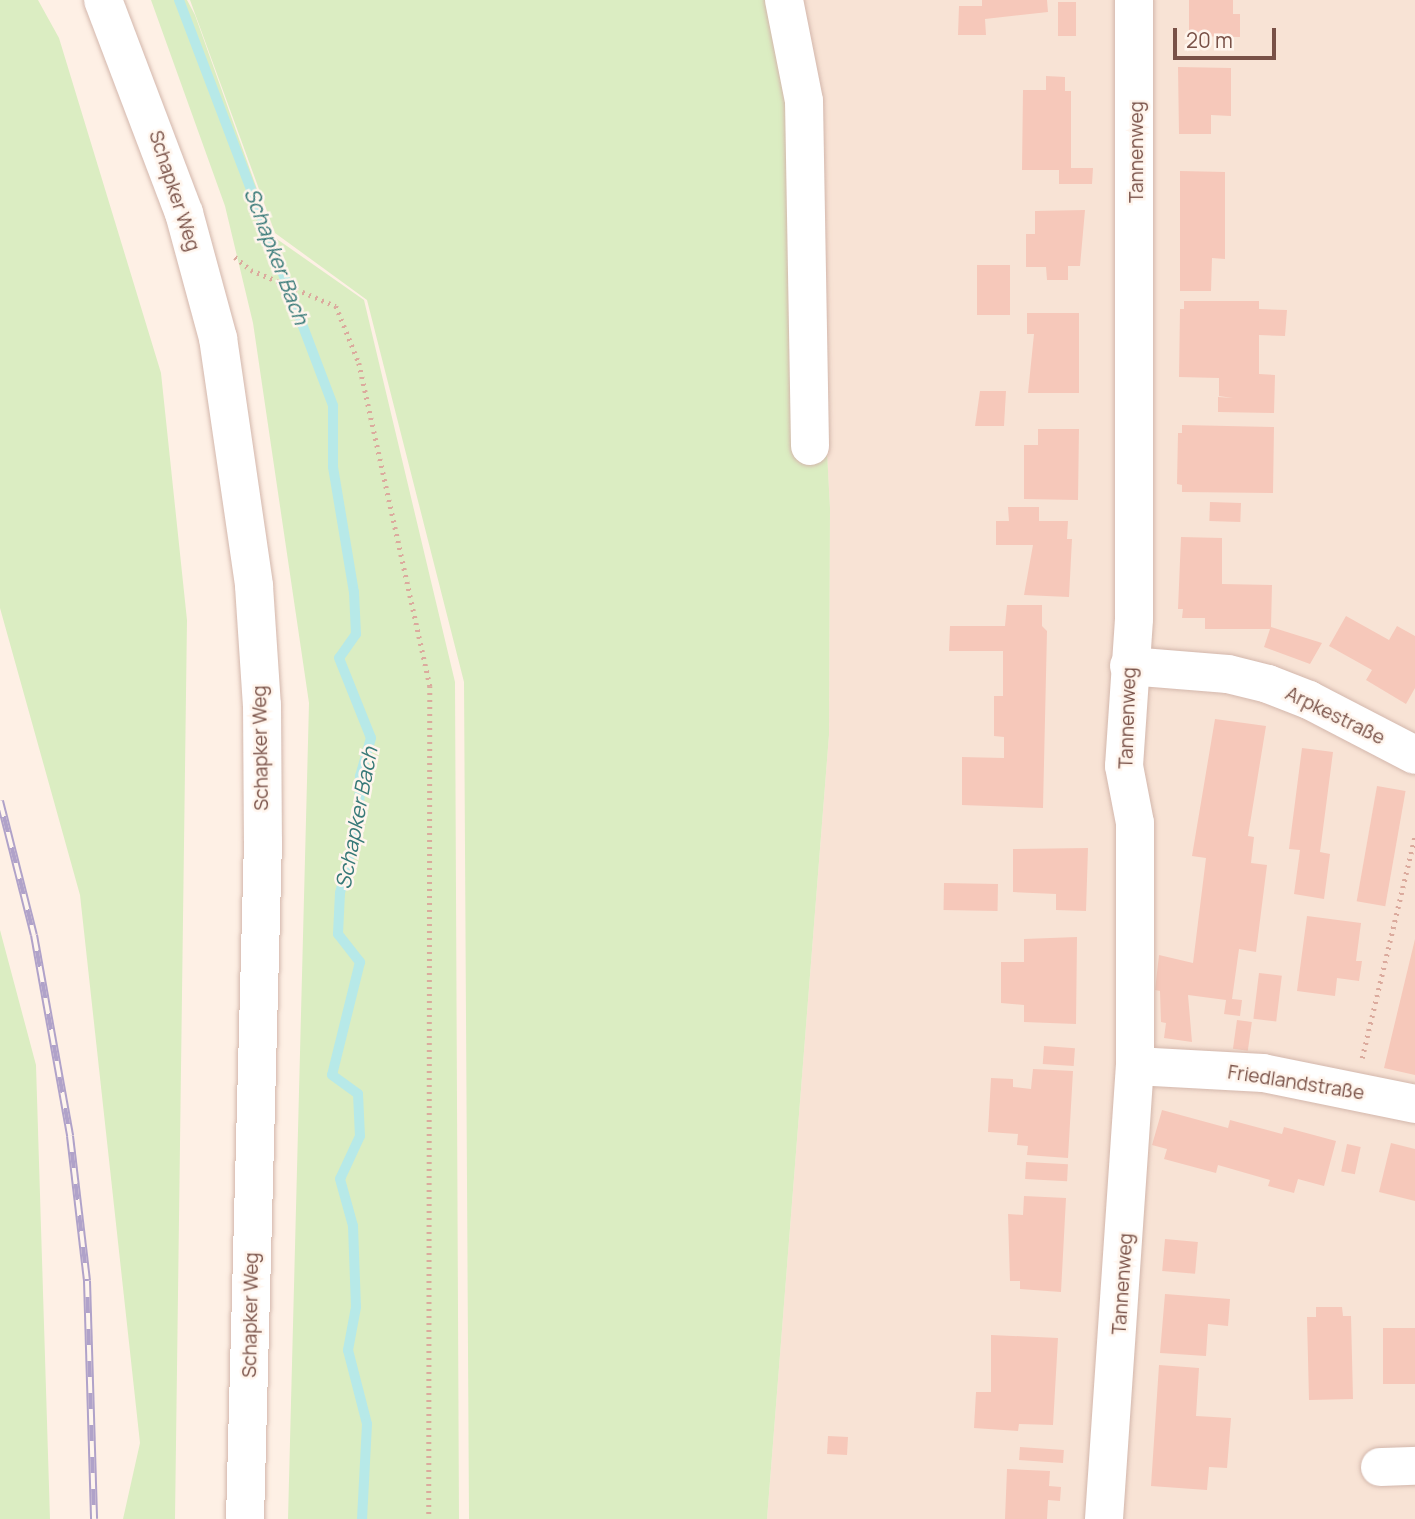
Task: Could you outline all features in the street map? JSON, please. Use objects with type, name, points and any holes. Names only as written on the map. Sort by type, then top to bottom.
[{"type":"street","name":"Schapker Weg","points":[[103,0],[184,213],[218,338],[254,586],[262,705],[262,841],[245,1519]]},
{"type":"street","points":[[784,0],[804,102],[810,446]]},
{"type":"street","name":"Tannenweg","points":[[1104,1519],[1135,1066],[1135,822],[1124,765],[1129,666],[1137,314],[1134,0]]},
{"type":"street","name":"Arpkestraße","points":[[1129,666],[1228,674],[1268,684],[1309,700],[1415,755]]},
{"type":"street","name":"Friedlandstraße","points":[[1135,1066],[1264,1073],[1415,1104]]},
{"type":"path","points":[[251,270],[293,285],[335,306],[359,363],[430,686],[429,1519]]},
{"type":"path","points":[[1354,1090],[1415,835]]},
{"type":"shaded area","points":[[803,0],[1415,0],[1415,1519],[767,1519],[829,735],[830,508]]},
{"type":"green space","points":[[0,0],[38,0],[59,38],[161,373],[187,620],[175,1519],[123,1519],[140,1443],[80,895],[0,608]]},
{"type":"green space","points":[[151,0],[187,0],[195,15],[274,237],[364,300],[455,682],[459,1519],[288,1519],[309,703],[253,323],[225,206]]},
{"type":"green space","points":[[190,0],[803,0],[830,508],[829,735],[767,1519],[469,1519],[464,682],[367,300],[275,233]]},
{"type":"green space","points":[[0,930],[36,1065],[50,1519],[0,1519]]},
{"type":"building","points":[[982,0],[1047,0],[1048,12],[985,19],[986,35],[958,35],[959,6],[982,6]]},
{"type":"building","points":[[1189,0],[1233,0],[1233,14],[1240,14],[1240,37],[1189,36]]},
{"type":"building","points":[[1058,2],[1076,2],[1076,36],[1058,36]]},
{"type":"building","points":[[1178,67],[1231,68],[1231,116],[1211,115],[1211,134],[1179,134]]},
{"type":"building","points":[[1046,76],[1065,77],[1065,91],[1071,91],[1071,168],[1093,168],[1092,184],[1059,184],[1059,170],[1022,170],[1023,90],[1046,90]]},
{"type":"building","points":[[1180,171],[1225,172],[1225,259],[1212,258],[1211,291],[1180,291]]},
{"type":"building","points":[[1085,210],[1080,266],[1068,266],[1068,280],[1047,280],[1046,267],[1026,267],[1026,234],[1035,234],[1035,211]]},
{"type":"building","points":[[977,265],[1010,265],[1010,315],[977,315]]},
{"type":"building","points":[[1184,301],[1259,301],[1259,309],[1287,310],[1285,336],[1259,335],[1259,374],[1275,375],[1274,413],[1218,412],[1218,397],[1233,398],[1219,396],[1219,378],[1179,377],[1180,309],[1184,309]]},
{"type":"building","points":[[1027,313],[1079,313],[1079,393],[1028,393],[1034,334],[1027,334]]},
{"type":"building","points":[[980,391],[1006,391],[1004,426],[975,426]]},
{"type":"building","points":[[1182,425],[1274,427],[1273,493],[1182,492],[1182,485],[1177,484],[1178,433],[1182,433]]},
{"type":"building","points":[[1038,429],[1079,429],[1078,500],[1024,499],[1024,445],[1038,445]]},
{"type":"building","points":[[1210,502],[1241,503],[1240,522],[1209,521]]},
{"type":"building","points":[[1008,507],[1039,507],[1039,521],[1068,521],[1067,539],[1072,539],[1069,597],[1024,595],[1033,545],[996,545],[996,521],[1009,521]]},
{"type":"building","points":[[1181,537],[1222,538],[1222,584],[1272,585],[1271,627],[1322,643],[1310,664],[1264,647],[1270,629],[1205,629],[1205,618],[1182,618],[1183,609],[1178,609]]},
{"type":"building","points":[[1007,605],[1042,605],[1042,626],[1047,631],[1043,808],[962,805],[962,757],[1004,758],[1004,737],[994,736],[994,696],[1003,696],[1003,651],[949,651],[950,626],[1005,626]]},
{"type":"building","points":[[1346,616],[1389,640],[1397,626],[1415,636],[1415,688],[1406,704],[1366,680],[1372,670],[1329,646]]},
{"type":"building","points":[[1215,719],[1266,726],[1248,836],[1254,837],[1251,863],[1267,865],[1256,952],[1239,949],[1232,999],[1242,1000],[1240,1016],[1224,1014],[1226,1000],[1188,995],[1192,1042],[1164,1038],[1166,1023],[1161,1022],[1160,991],[1155,990],[1159,955],[1193,963],[1206,858],[1192,856]]},
{"type":"building","points":[[1302,748],[1333,752],[1320,852],[1330,854],[1324,899],[1294,894],[1300,850],[1289,849]]},
{"type":"building","points":[[1377,786],[1406,791],[1385,906],[1357,901]]},
{"type":"building","points":[[1088,848],[1086,911],[1056,910],[1056,894],[1013,892],[1013,849]]},
{"type":"building","points":[[944,883],[998,884],[998,911],[944,910]]},
{"type":"building","points":[[1307,916],[1361,923],[1356,961],[1362,961],[1359,981],[1337,978],[1335,996],[1297,991]]},
{"type":"building","points":[[1077,937],[1076,1024],[1024,1022],[1024,1005],[1001,1003],[1001,962],[1024,962],[1024,939]]},
{"type":"building","points":[[1415,939],[1415,1075],[1384,1068]]},
{"type":"building","points":[[1259,973],[1282,976],[1276,1021],[1253,1019]]},
{"type":"building","points":[[1237,1020],[1252,1022],[1248,1051],[1233,1049]]},
{"type":"building","points":[[1044,1046],[1075,1048],[1074,1066],[1043,1064]]},
{"type":"building","points":[[1033,1069],[1073,1071],[1068,1158],[1027,1155],[1028,1146],[1017,1145],[1018,1134],[988,1132],[991,1078],[1013,1079],[1013,1087],[1031,1089]]},
{"type":"building","points":[[1162,1110],[1228,1128],[1230,1120],[1282,1134],[1284,1127],[1336,1141],[1324,1186],[1298,1179],[1294,1193],[1268,1186],[1270,1180],[1218,1165],[1216,1173],[1164,1159],[1167,1149],[1152,1145]]},
{"type":"building","points":[[1391,1143],[1415,1149],[1415,1201],[1379,1192]]},
{"type":"building","points":[[1347,1144],[1361,1147],[1355,1174],[1341,1171]]},
{"type":"building","points":[[1026,1162],[1068,1164],[1067,1181],[1025,1179]]},
{"type":"building","points":[[1024,1196],[1066,1198],[1061,1292],[1020,1289],[1020,1281],[1010,1281],[1008,1214],[1023,1215]]},
{"type":"building","points":[[1165,1239],[1198,1242],[1195,1274],[1162,1271]]},
{"type":"building","points":[[1165,1294],[1230,1299],[1228,1326],[1208,1324],[1206,1356],[1160,1353]]},
{"type":"building","points":[[1316,1307],[1342,1307],[1343,1316],[1351,1316],[1353,1399],[1309,1400],[1307,1317],[1316,1317]]},
{"type":"building","points":[[1383,1328],[1415,1328],[1415,1384],[1383,1384]]},
{"type":"building","points":[[991,1335],[1058,1338],[1053,1425],[1019,1424],[1018,1431],[974,1428],[976,1392],[991,1392]]},
{"type":"building","points":[[1159,1365],[1199,1368],[1196,1416],[1231,1418],[1227,1468],[1209,1467],[1207,1490],[1151,1486]]},
{"type":"building","points":[[828,1436],[848,1437],[847,1455],[827,1454]]},
{"type":"building","points":[[1020,1447],[1064,1450],[1063,1463],[1019,1460]]},
{"type":"building","points":[[1007,1469],[1050,1471],[1049,1486],[1061,1487],[1060,1501],[1048,1500],[1047,1519],[1005,1519]]},
{"type":"waterway","name":"Schapker Bach","points":[[179,0],[333,406],[333,467],[354,592],[356,634],[339,658],[371,738],[360,776],[359,818],[340,893],[338,934],[360,962],[332,1075],[358,1094],[360,1136],[340,1179],[353,1226],[356,1307],[348,1350],[367,1424],[362,1519]]},
{"type":"railway","points":[[0,801],[34,935],[70,1136],[87,1281],[94,1519]]}]
